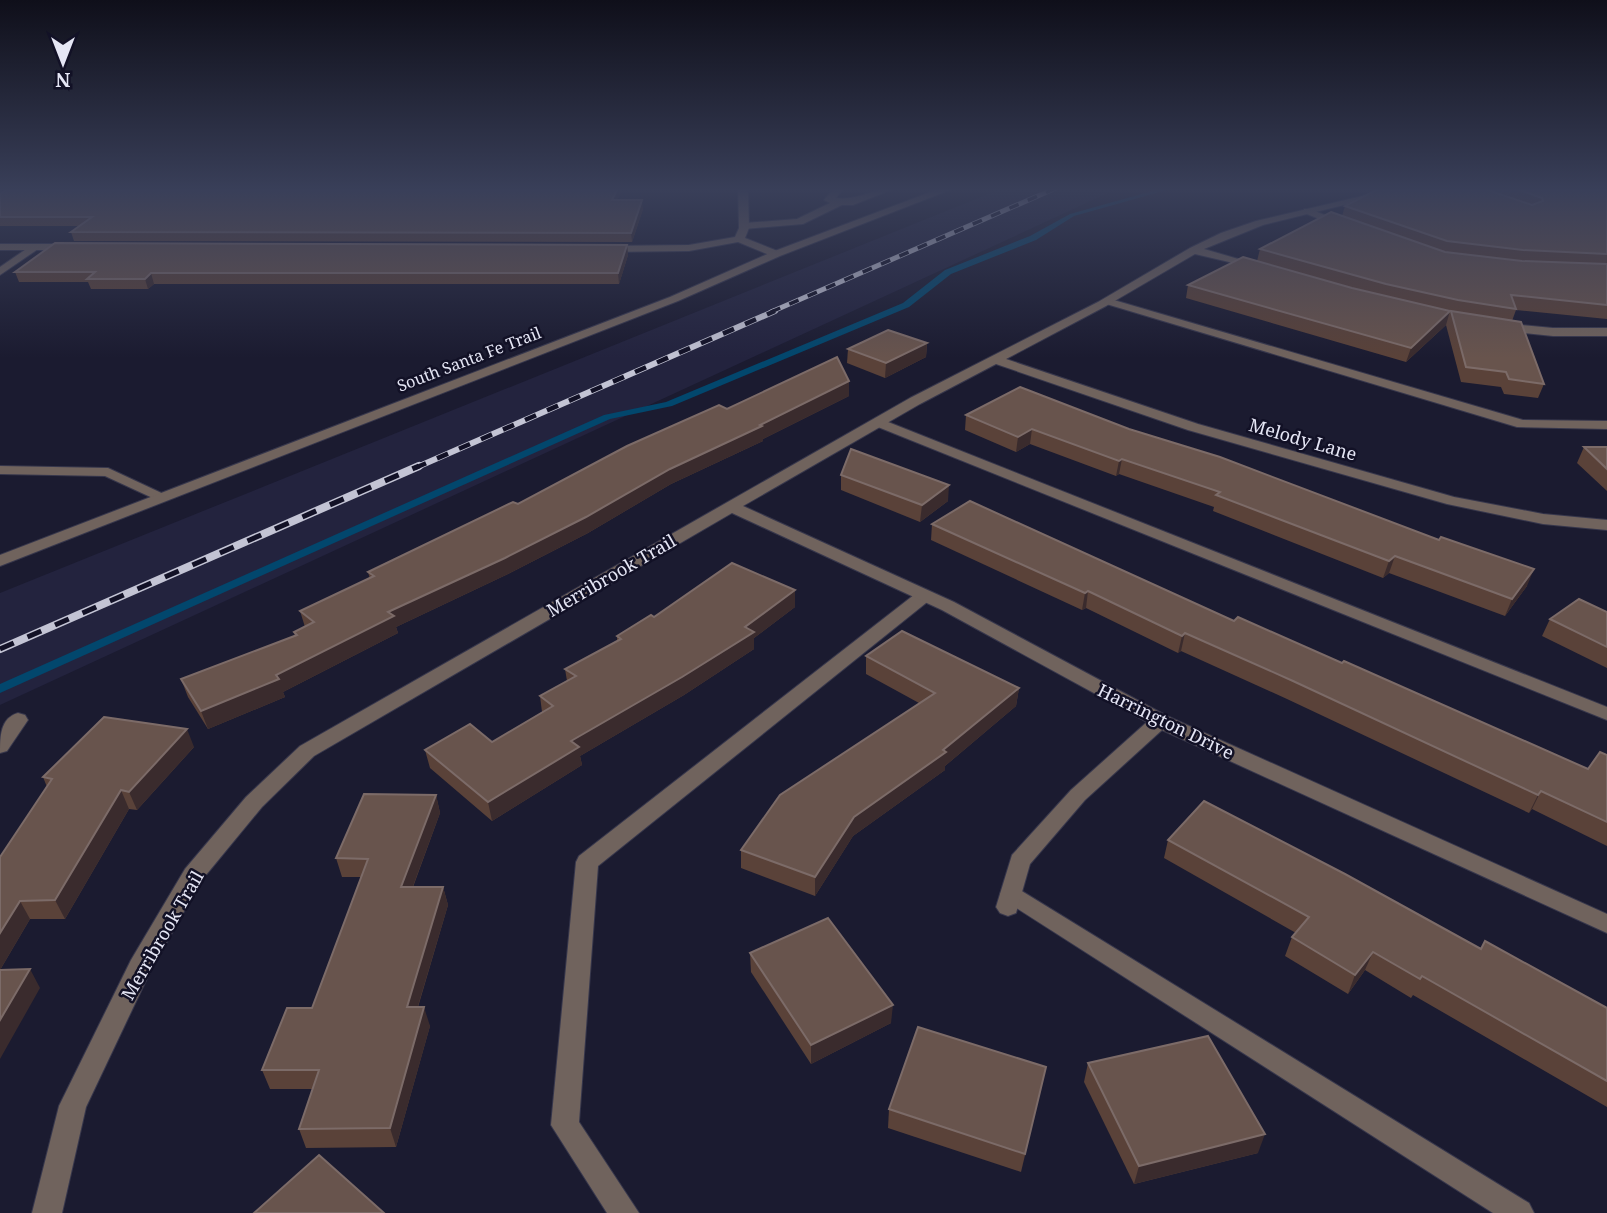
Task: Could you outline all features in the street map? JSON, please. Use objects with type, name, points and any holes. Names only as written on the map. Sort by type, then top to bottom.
[{"type":"street","points":[[590,248],[688,248],[718,245]]},
{"type":"street","points":[[753,245],[776,254]]},
{"type":"street","name":"South Santa Fe Trail","points":[[0,561],[674,299],[801,245]]},
{"type":"street","name":"Merribrook Trail","points":[[47,1213],[73,1106],[140,967],[193,875],[254,802],[307,751],[878,422],[1107,301],[1205,245]]},
{"type":"street","points":[[0,247],[84,247]]},
{"type":"street","points":[[0,272],[36,247]]},
{"type":"street","points":[[1194,250],[1273,272]]},
{"type":"street","points":[[1107,301],[1522,424],[1607,425]]},
{"type":"street","points":[[1491,326],[1553,332],[1607,332]]},
{"type":"street","name":"Melody Lane","points":[[995,359],[1193,428],[1452,501],[1543,519],[1607,525]]},
{"type":"street","points":[[878,422],[1607,714]]},
{"type":"street","points":[[0,470],[108,472],[162,497]]},
{"type":"street","name":"Harrington Drive","points":[[730,506],[925,595],[1160,721],[1607,924]]},
{"type":"street","points":[[624,1213],[565,1125],[587,862],[925,595]]},
{"type":"street","points":[[0,747],[18,720]]},
{"type":"street","points":[[1160,721],[1078,795],[1020,861],[1010,900],[1519,1213]]},
{"type":"shaded area","points":[[863,245],[996,245],[0,705],[0,593]]},
{"type":"building","points":[[53,245],[627,245],[618,273],[151,273],[145,279],[87,279],[95,272],[15,272]]},
{"type":"building","points":[[1268,245],[1424,245],[1445,252],[1522,261],[1607,264],[1607,305],[1511,295],[1516,309],[1458,300],[1386,284],[1260,249]]},
{"type":"building","points":[[1477,245],[1607,245],[1607,254]]},
{"type":"building","points":[[1243,257],[1352,288],[1450,311],[1411,348],[1188,285]]},
{"type":"building","points":[[1451,311],[1521,322],[1544,384],[1509,379],[1506,372],[1466,367]]},
{"type":"building","points":[[888,330],[927,343],[886,363],[848,349]]},
{"type":"building","points":[[837,357],[849,381],[670,469],[586,517],[505,558],[388,612],[394,616],[276,675],[279,679],[201,711],[181,679],[297,635],[294,632],[314,622],[300,611],[374,576],[368,572],[513,502],[518,504],[627,446],[719,405],[727,409]]},
{"type":"building","points":[[1020,387],[1129,429],[1220,457],[1439,540],[1441,537],[1534,569],[1512,599],[1395,556],[1389,561],[1216,495],[1220,492],[1122,459],[1119,461],[1032,429],[1018,437],[966,415]]},
{"type":"building","points":[[1584,447],[1607,447],[1607,469]]},
{"type":"building","points":[[851,449],[949,485],[922,505],[841,475]]},
{"type":"building","points":[[970,501],[1234,621],[1238,617],[1342,663],[1344,661],[1588,769],[1600,752],[1607,755],[1607,822],[1541,791],[1538,795],[1293,681],[1185,633],[1182,636],[1088,591],[1085,593],[932,524]]},
{"type":"building","points":[[732,563],[795,590],[745,627],[754,632],[571,741],[579,747],[488,802],[425,750],[470,724],[492,742],[553,706],[540,696],[576,676],[565,669],[621,639],[617,636],[651,615],[654,617]]},
{"type":"building","points":[[1579,599],[1607,612],[1607,647],[1550,619]]},
{"type":"building","points":[[902,631],[1019,688],[943,750],[946,752],[854,817],[815,877],[741,850],[780,795],[935,693],[866,656]]},
{"type":"building","points":[[104,717],[187,729],[129,792],[121,790],[55,900],[20,901],[0,933],[0,857],[52,779],[43,777]]},
{"type":"building","points":[[364,794],[436,795],[401,887],[443,887],[407,1007],[424,1007],[390,1128],[299,1129],[319,1070],[262,1070],[287,1008],[312,1008],[368,859],[336,858]]},
{"type":"building","points":[[1204,801],[1481,949],[1485,941],[1607,1008],[1607,1081],[1422,976],[1420,979],[1373,952],[1355,975],[1292,937],[1309,917],[1168,840]]},
{"type":"building","points":[[828,918],[893,1005],[811,1045],[750,953]]},
{"type":"building","points":[[30,969],[0,1020],[0,970]]},
{"type":"building","points":[[918,1027],[1046,1067],[1025,1154],[889,1109]]},
{"type":"building","points":[[1208,1036],[1265,1134],[1139,1166],[1088,1063]]},
{"type":"building","points":[[319,1155],[384,1213],[254,1213]]},
{"type":"waterway","points":[[0,689],[607,417],[669,404],[906,305],[948,272],[1016,245]]},
{"type":"railway","points":[[771,312],[926,245]]},
{"type":"railway","points":[[415,468],[775,311]]},
{"type":"railway","points":[[0,649],[419,466]]}]
